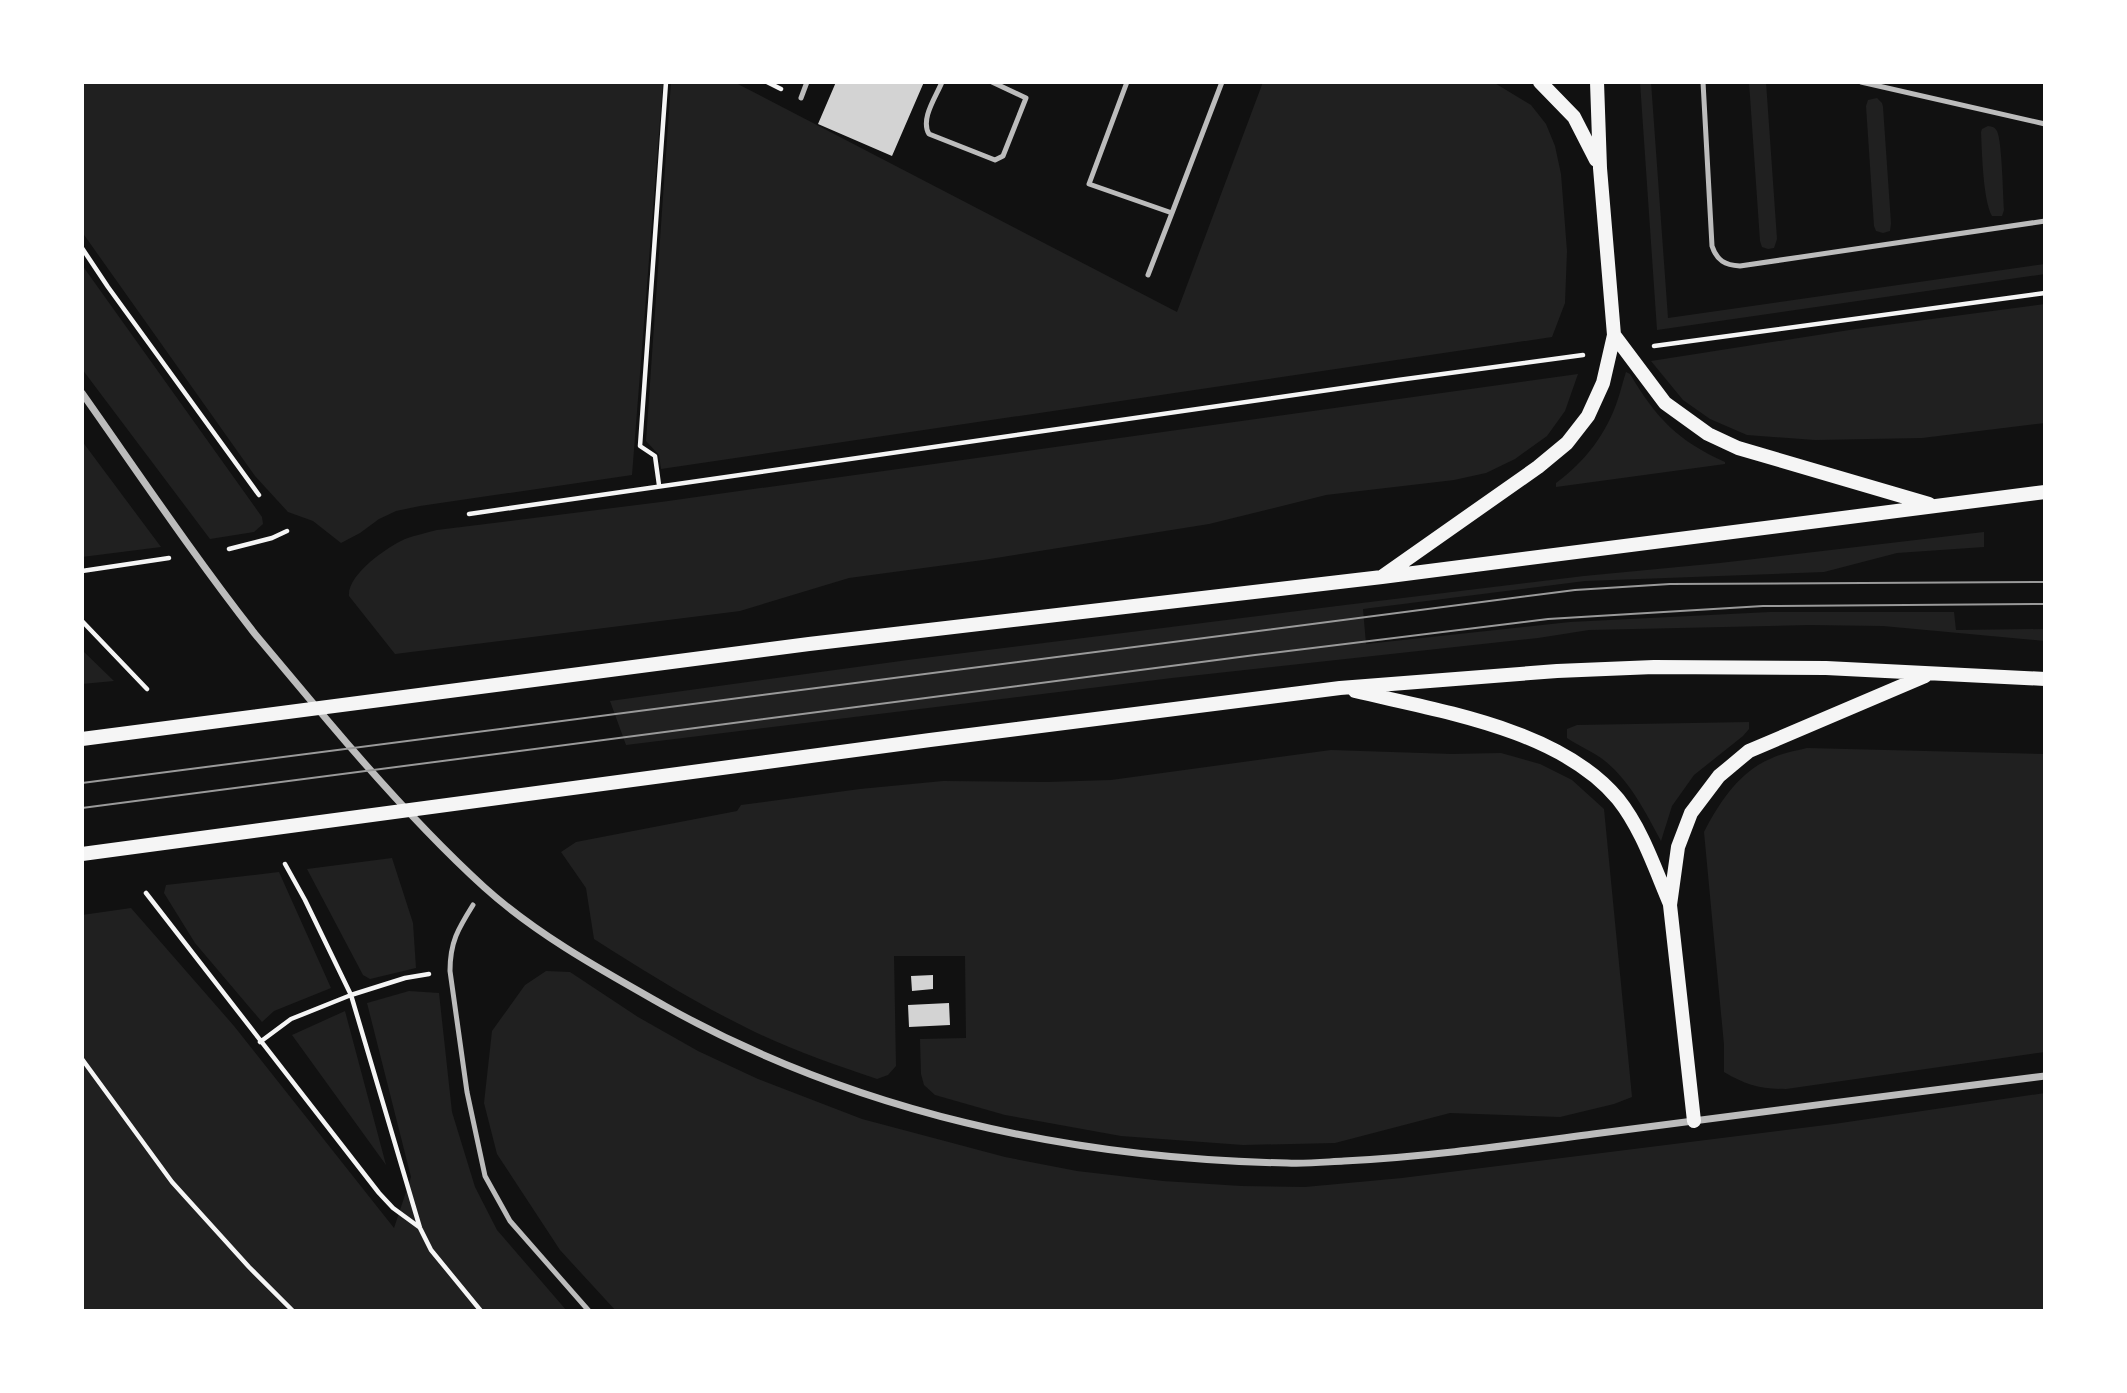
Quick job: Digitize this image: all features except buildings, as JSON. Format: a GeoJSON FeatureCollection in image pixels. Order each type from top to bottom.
{"type":"FeatureCollection","features":[{"type":"Feature","properties":{"kind":"main road"},"geometry":{"type":"LineString","coordinates":[[1541,82],[1574,117],[1600,168]]}},
{"type":"Feature","properties":{"kind":"main road"},"geometry":{"type":"LineString","coordinates":[[1382,577],[1538,467],[1567,443],[1588,416],[1603,383],[1614,335],[1600,168],[1598,82]]}},
{"type":"Feature","properties":{"kind":"main road"},"geometry":{"type":"LineString","coordinates":[[1614,335],[1665,403],[1708,434],[1738,447],[1934,506]]}},
{"type":"Feature","properties":{"kind":"main road"},"geometry":{"type":"LineString","coordinates":[[82,739],[809,644],[1382,577],[2045,492]]}},
{"type":"Feature","properties":{"kind":"main road"},"geometry":{"type":"LineString","coordinates":[[82,854],[1340,688],[1557,671],[1654,667],[1826,668],[2045,680]]}},
{"type":"Feature","properties":{"kind":"main road"},"geometry":{"type":"LineString","coordinates":[[1694,1121],[1670,905],[1678,847],[1691,813],[1719,776],[1749,751],[1930,674]]}},
{"type":"Feature","properties":{"kind":"main road"},"geometry":{"type":"LineString","coordinates":[[1340,688],[1487,723],[1552,748],[1593,774],[1619,800],[1642,838],[1670,905]]}},
{"type":"Feature","properties":{"kind":"street"},"geometry":{"type":"LineString","coordinates":[[82,393],[195,554],[256,635],[428,833],[475,878],[502,902],[553,939],[615,977],[707,1029],[792,1069],[882,1100],[1018,1136],[1147,1154],[1278,1163],[1381,1159],[2045,1076]]}},
{"type":"Feature","properties":{"kind":"lane"},"geometry":{"type":"LineString","coordinates":[[801,98],[807,82]]}},
{"type":"Feature","properties":{"kind":"lane"},"geometry":{"type":"LineString","coordinates":[[942,82],[926,120],[929,134],[995,160],[1003,156],[1026,98],[992,82]]}},
{"type":"Feature","properties":{"kind":"lane"},"geometry":{"type":"LineString","coordinates":[[1127,82],[1089,184],[1172,213]]}},
{"type":"Feature","properties":{"kind":"lane"},"geometry":{"type":"LineString","coordinates":[[1147,275],[1222,82]]}},
{"type":"Feature","properties":{"kind":"lane"},"geometry":{"type":"LineString","coordinates":[[1703,82],[1712,246],[1715,254],[1728,265],[1740,266],[2045,221]]}},
{"type":"Feature","properties":{"kind":"lane"},"geometry":{"type":"LineString","coordinates":[[1861,82],[2045,124]]}},
{"type":"Feature","properties":{"kind":"lane"},"geometry":{"type":"LineString","coordinates":[[473,905],[456,934],[450,952],[450,971],[467,1093],[485,1177],[510,1221],[589,1311]]}},
{"type":"Feature","properties":{"kind":"path"},"geometry":{"type":"LineString","coordinates":[[659,485],[655,456],[640,446],[666,82]]}},
{"type":"Feature","properties":{"kind":"path"},"geometry":{"type":"LineString","coordinates":[[82,248],[259,495]]}},
{"type":"Feature","properties":{"kind":"path"},"geometry":{"type":"LineString","coordinates":[[1650,346],[2045,293]]}},
{"type":"Feature","properties":{"kind":"path"},"geometry":{"type":"LineString","coordinates":[[469,514],[1586,355]]}},
{"type":"Feature","properties":{"kind":"path"},"geometry":{"type":"LineString","coordinates":[[229,549],[272,538],[286,531]]}},
{"type":"Feature","properties":{"kind":"path"},"geometry":{"type":"LineString","coordinates":[[82,571],[170,558]]}},
{"type":"Feature","properties":{"kind":"path"},"geometry":{"type":"LineString","coordinates":[[82,621],[147,689]]}},
{"type":"Feature","properties":{"kind":"path"},"geometry":{"type":"LineString","coordinates":[[285,864],[306,900],[351,995],[420,1228],[431,1251],[481,1311]]}},
{"type":"Feature","properties":{"kind":"path"},"geometry":{"type":"LineString","coordinates":[[146,893],[379,1193],[393,1208],[420,1228]]}},
{"type":"Feature","properties":{"kind":"path"},"geometry":{"type":"LineString","coordinates":[[260,1042],[291,1019],[351,995],[405,978],[450,971]]}},
{"type":"Feature","properties":{"kind":"path"},"geometry":{"type":"LineString","coordinates":[[82,1059],[172,1182],[293,1311]]}},
{"type":"Feature","properties":{"kind":"shaded area"},"geometry":{"type":"Polygon","coordinates":[[[82,82],[663,82],[632,475],[396,511],[341,543],[313,521],[288,512],[255,476],[82,232],[82,82]]]}},
{"type":"Feature","properties":{"kind":"shaded area"},"geometry":{"type":"Polygon","coordinates":[[[671,82],[734,82],[1177,312],[1263,82],[1493,82],[1531,105],[1546,124],[1555,146],[1561,174],[1567,251],[1565,303],[1552,337],[661,469],[659,455],[646,441],[671,82]]]}},
{"type":"Feature","properties":{"kind":"shaded area"},"geometry":{"type":"Polygon","coordinates":[[[1640,82],[1651,82],[1668,318],[2045,264],[2045,274],[1657,330],[1640,82]]]}},
{"type":"Feature","properties":{"kind":"shaded area"},"geometry":{"type":"Polygon","coordinates":[[[1749,82],[1766,82],[1777,239],[1774,248],[1768,249],[1762,247],[1760,241],[1749,82]]]}},
{"type":"Feature","properties":{"kind":"shaded area"},"geometry":{"type":"Polygon","coordinates":[[[1877,98],[1883,107],[1891,223],[1890,231],[1883,233],[1876,231],[1874,226],[1866,106],[1868,100],[1877,98]]]}},
{"type":"Feature","properties":{"kind":"shaded area"},"geometry":{"type":"Polygon","coordinates":[[[1988,126],[1995,128],[1999,137],[2004,210],[2002,216],[1992,216],[1985,188],[1981,132],[1988,126]]]}},
{"type":"Feature","properties":{"kind":"shaded area"},"geometry":{"type":"Polygon","coordinates":[[[82,265],[262,517],[263,524],[254,532],[210,539],[82,369],[82,265]]]}},
{"type":"Feature","properties":{"kind":"shaded area"},"geometry":{"type":"Polygon","coordinates":[[[2045,304],[2045,423],[1922,438],[1815,440],[1747,435],[1710,419],[1683,400],[1651,361],[1856,329],[2045,304]]]}},
{"type":"Feature","properties":{"kind":"shaded area"},"geometry":{"type":"Polygon","coordinates":[[[1626,372],[1670,427],[1694,446],[1725,464],[1556,487],[1556,483],[1585,456],[1608,424],[1626,372]]]}},
{"type":"Feature","properties":{"kind":"shaded area"},"geometry":{"type":"Polygon","coordinates":[[[1578,374],[1565,411],[1547,436],[1515,459],[1486,473],[1454,480],[1326,495],[1209,524],[849,578],[740,611],[395,654],[349,596],[354,579],[388,548],[405,539],[437,530],[661,502],[1578,374]]]}},
{"type":"Feature","properties":{"kind":"shaded area"},"geometry":{"type":"Polygon","coordinates":[[[82,441],[161,547],[82,557],[82,441]]]}},
{"type":"Feature","properties":{"kind":"shaded area"},"geometry":{"type":"Polygon","coordinates":[[[1984,532],[1984,547],[1897,553],[1824,572],[1585,581],[1363,609],[1366,644],[1570,622],[1770,612],[1954,612],[1956,630],[2045,629],[2045,641],[1883,626],[1589,630],[626,745],[610,701],[1337,606],[1984,532]]]}},
{"type":"Feature","properties":{"kind":"shaded area"},"geometry":{"type":"Polygon","coordinates":[[[82,650],[114,681],[82,684],[82,650]]]}},
{"type":"Feature","properties":{"kind":"shaded area"},"geometry":{"type":"Polygon","coordinates":[[[1749,722],[1749,729],[1743,736],[1694,775],[1672,806],[1661,841],[1637,798],[1614,769],[1567,738],[1567,729],[1577,725],[1749,722]]]}},
{"type":"Feature","properties":{"kind":"shaded area"},"geometry":{"type":"Polygon","coordinates":[[[1807,748],[2045,754],[2045,1052],[1786,1089],[1753,1085],[1724,1072],[1724,1045],[1704,832],[1716,810],[1739,780],[1774,757],[1807,748]]]}},
{"type":"Feature","properties":{"kind":"shaded area"},"geometry":{"type":"Polygon","coordinates":[[[1331,750],[1501,753],[1540,764],[1572,780],[1604,809],[1632,1097],[1560,1117],[1450,1113],[1335,1143],[1243,1145],[1121,1136],[1005,1115],[935,1095],[924,1085],[921,1074],[920,1039],[966,1038],[965,956],[894,956],[896,1066],[888,1075],[877,1079],[747,1028],[669,986],[594,939],[586,888],[561,852],[576,842],[737,811],[741,805],[860,789],[943,781],[1111,780],[1331,750]]]}},
{"type":"Feature","properties":{"kind":"shaded area"},"geometry":{"type":"Polygon","coordinates":[[[392,858],[413,923],[416,968],[370,979],[363,975],[307,869],[392,858]]]}},
{"type":"Feature","properties":{"kind":"shaded area"},"geometry":{"type":"Polygon","coordinates":[[[279,872],[331,988],[274,1011],[262,1022],[195,943],[164,893],[166,885],[279,872]]]}},
{"type":"Feature","properties":{"kind":"shaded area"},"geometry":{"type":"Polygon","coordinates":[[[131,908],[234,1026],[394,1228],[411,1177],[367,1003],[409,991],[439,993],[452,1112],[475,1187],[497,1230],[567,1311],[82,1311],[82,915],[131,908]]]}},
{"type":"Feature","properties":{"kind":"shaded area"},"geometry":{"type":"Polygon","coordinates":[[[546,971],[570,972],[638,1017],[698,1051],[758,1079],[862,1119],[1005,1157],[1077,1171],[1163,1181],[1305,1187],[1402,1178],[1834,1124],[2045,1093],[2045,1311],[616,1311],[560,1250],[497,1154],[484,1103],[492,1031],[525,985],[546,971]]]}},
{"type":"Feature","properties":{"kind":"shaded area"},"geometry":{"type":"Polygon","coordinates":[[[345,1011],[386,1165],[292,1035],[345,1011]]]}},
{"type":"Feature","properties":{"kind":"tram line"},"geometry":{"type":"LineString","coordinates":[[82,783],[1575,590],[1670,584],[2045,582]]}},
{"type":"Feature","properties":{"kind":"tram line"},"geometry":{"type":"LineString","coordinates":[[82,808],[1548,619],[1763,606],[2045,604]]}}]}
